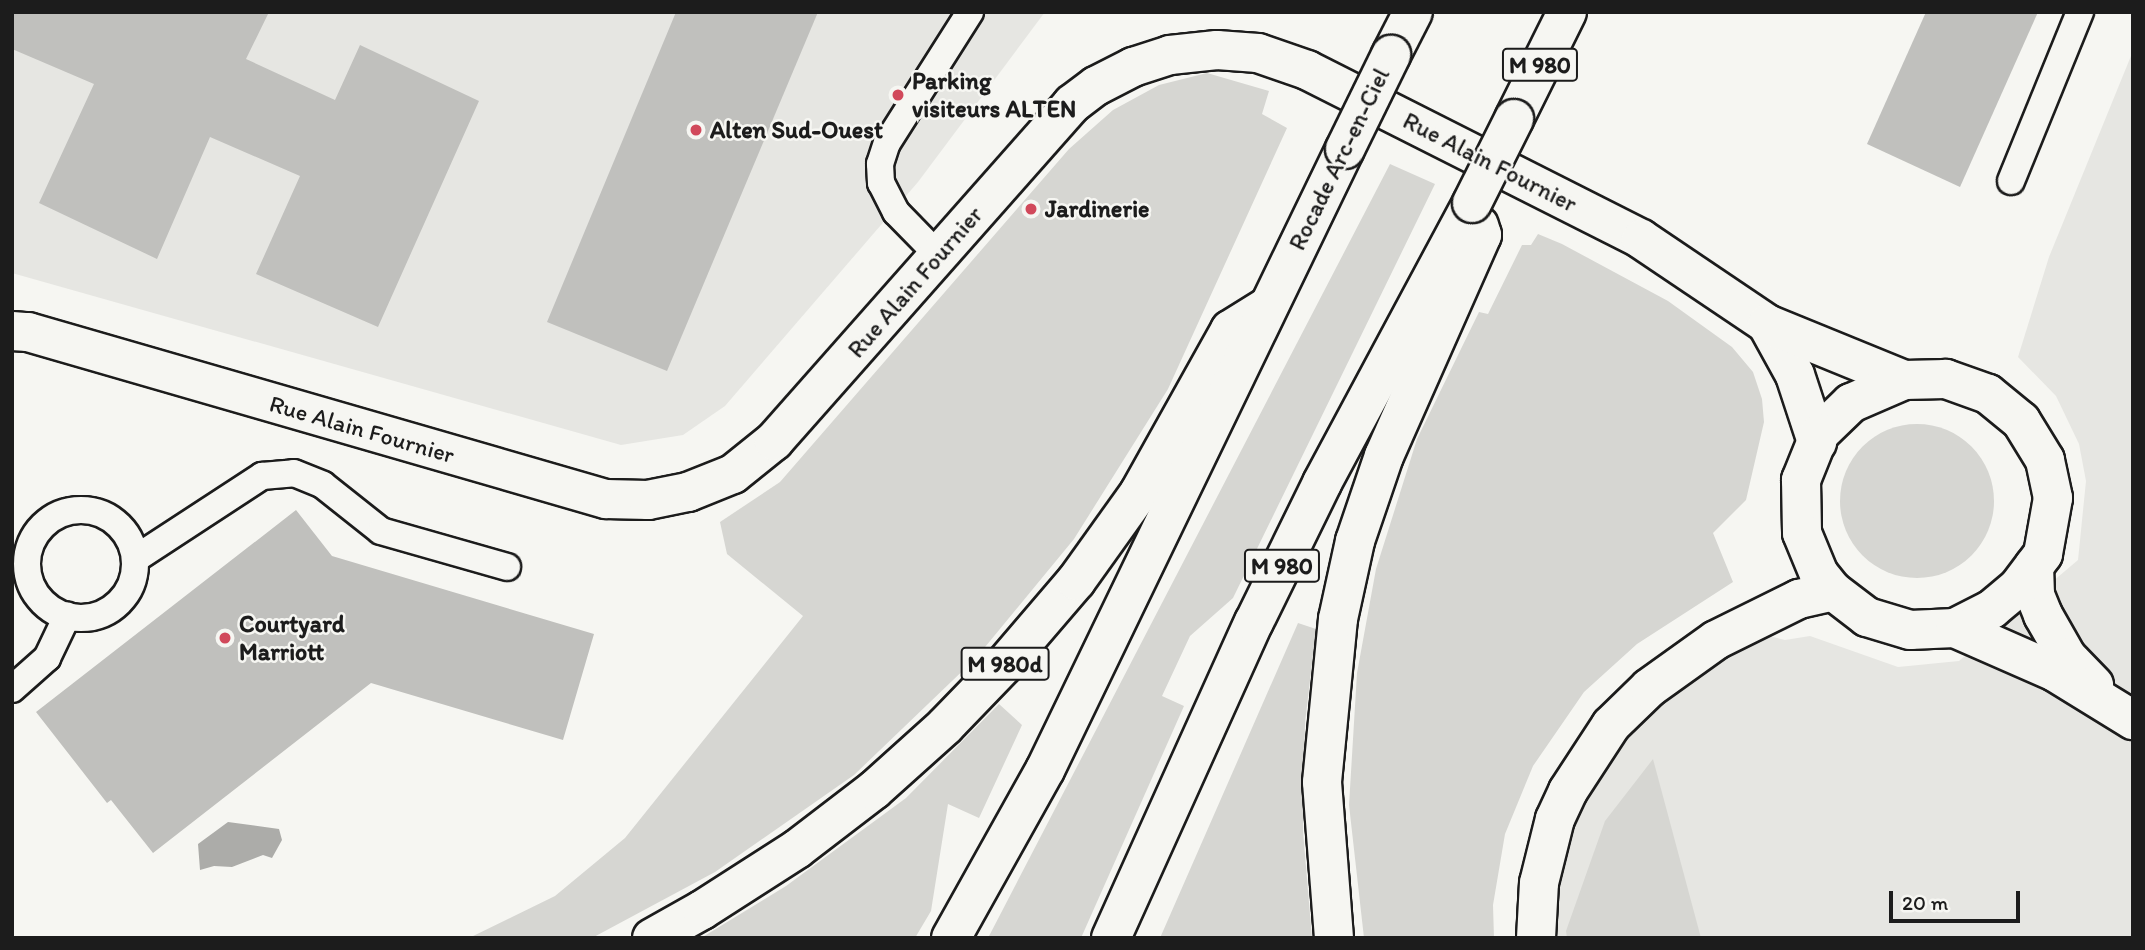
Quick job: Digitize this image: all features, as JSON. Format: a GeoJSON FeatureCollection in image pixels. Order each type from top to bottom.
{"type":"FeatureCollection","features":[{"type":"Feature","properties":{"kind":"main road","name":"Rocade Arc-en-Ciel"},"geometry":{"type":"LineString","coordinates":[[951,938],[1045,770],[1267,307],[1413,12]]}},
{"type":"Feature","properties":{"kind":"main road","name":"M 980"},"geometry":{"type":"LineString","coordinates":[[1111,938],[1271,587],[1322,484],[1472,203],[1567,12]]}},
{"type":"Feature","properties":{"kind":"main road","name":"Rue Alain Fournier"},"geometry":{"type":"LineString","coordinates":[[12,331],[28,332],[606,499],[648,500],[688,492],[733,474],[774,441],[1072,104],[1096,86],[1132,66],[1170,55],[1217,50],[1258,53],[1307,70],[1641,239],[1767,324],[1904,380]]}},
{"type":"Feature","properties":{"kind":"main road","name":"M 980"},"geometry":{"type":"LineString","coordinates":[[1334,938],[1322,782],[1338,619],[1355,541],[1384,456],[1482,236],[1472,203]]}},
{"type":"Feature","properties":{"kind":"main road","name":"M 980d"},"geometry":{"type":"LineString","coordinates":[[652,938],[702,910],[797,849],[874,790],[945,726],[1022,644],[1076,581],[1151,473],[1230,330],[1267,307]]}},
{"type":"Feature","properties":{"kind":"main road","name":"Rue Alain Fournier"},"geometry":{"type":"LineString","coordinates":[[1767,324],[1795,375],[1817,442]]}},
{"type":"Feature","properties":{"kind":"main road","name":"Rue Alain Fournier"},"geometry":{"type":"LineString","coordinates":[[1946,379],[1980,391],[2021,421],[2045,460],[2053,498],[2043,554],[2019,586],[1992,609],[1955,628],[1910,630],[1867,617],[1833,591],[1819,574],[1802,534],[1801,480],[1820,433],[1851,403],[1904,380],[1946,379]]}},
{"type":"Feature","properties":{"kind":"main road","name":"Rue Alain Fournier"},"geometry":{"type":"LineString","coordinates":[[2034,566],[2035,595],[2067,657],[2125,715]]}},
{"type":"Feature","properties":{"kind":"main road"},"geometry":{"type":"LineString","coordinates":[[1536,938],[1539,883],[1555,819],[1568,791],[1611,725],[1649,688],[1716,640],[1799,600],[1833,591]]}},
{"type":"Feature","properties":{"kind":"main road","name":"Rue Alain Fournier"},"geometry":{"type":"LineString","coordinates":[[1955,628],[2055,672],[2125,715]]}},
{"type":"Feature","properties":{"kind":"lane"},"geometry":{"type":"LineString","coordinates":[[938,255],[896,212],[881,183],[880,164],[887,143],[970,12]]}},
{"type":"Feature","properties":{"kind":"lane"},"geometry":{"type":"LineString","coordinates":[[2011,181],[2080,12]]}},
{"type":"Feature","properties":{"kind":"lane"},"geometry":{"type":"LineString","coordinates":[[135,559],[262,476],[294,473],[323,485],[381,531],[507,567]]}},
{"type":"Feature","properties":{"kind":"lane"},"geometry":{"type":"LineString","coordinates":[[71,511],[88,511],[106,516],[120,527],[130,542],[135,559],[128,590],[117,604],[102,614],[85,618],[67,616],[50,609],[29,580],[27,562],[30,544],[39,529],[53,518],[71,511]]}},
{"type":"Feature","properties":{"kind":"lane"},"geometry":{"type":"LineString","coordinates":[[12,689],[47,658],[67,616]]}},
{"type":"Feature","properties":{"kind":"shaded area"},"geometry":{"type":"Polygon","coordinates":[[[12,12],[1045,12],[918,182],[725,406],[683,435],[621,445],[12,273],[12,12]]]}},
{"type":"Feature","properties":{"kind":"shaded area"},"geometry":{"type":"Polygon","coordinates":[[[2133,51],[2133,938],[1537,938],[1568,791],[1738,628],[1785,640],[1810,636],[1898,667],[1959,661],[2078,560],[2086,481],[2079,444],[2056,396],[2018,357],[2049,257],[2133,51]]]}},
{"type":"Feature","properties":{"kind":"shaded area"},"geometry":{"type":"Polygon","coordinates":[[[1207,73],[1269,91],[1262,114],[1287,128],[1168,389],[1074,539],[976,658],[854,775],[715,872],[592,938],[469,938],[555,896],[625,838],[803,616],[727,554],[720,522],[780,482],[1069,149],[1113,110],[1159,85],[1207,73]]]}},
{"type":"Feature","properties":{"kind":"shaded area"},"geometry":{"type":"Polygon","coordinates":[[[1390,164],[1435,184],[1233,598],[1190,636],[1162,696],[1184,706],[1081,938],[988,938],[1390,164]]]}},
{"type":"Feature","properties":{"kind":"shaded area"},"geometry":{"type":"Polygon","coordinates":[[[1538,234],[1562,244],[1668,301],[1732,347],[1753,372],[1762,399],[1764,422],[1746,500],[1713,533],[1733,582],[1637,644],[1584,692],[1533,766],[1505,834],[1493,905],[1494,938],[1364,938],[1349,805],[1357,673],[1376,569],[1417,439],[1479,312],[1488,314],[1522,245],[1531,245],[1538,234]]]}},
{"type":"Feature","properties":{"kind":"shaded area"},"geometry":{"type":"Polygon","coordinates":[[[1917,424],[1946,430],[1972,446],[1988,472],[1994,501],[1988,530],[1972,556],[1946,572],[1917,578],[1888,572],[1862,556],[1846,530],[1840,501],[1846,472],[1862,446],[1888,430],[1917,424]]]}},
{"type":"Feature","properties":{"kind":"shaded area"},"geometry":{"type":"Polygon","coordinates":[[[1298,623],[1316,629],[1305,723],[1303,831],[1312,938],[1160,938],[1298,623]]]}},
{"type":"Feature","properties":{"kind":"shaded area"},"geometry":{"type":"Polygon","coordinates":[[[999,704],[1022,725],[979,818],[948,804],[931,911],[915,938],[701,938],[786,886],[906,798],[999,704]]]}},
{"type":"Feature","properties":{"kind":"shaded area"},"geometry":{"type":"Polygon","coordinates":[[[1653,759],[1701,938],[1567,938],[1566,931],[1605,821],[1653,759]]]}},
{"type":"Feature","properties":{"kind":"shaded area"},"geometry":{"type":"Polygon","coordinates":[[[228,822],[279,829],[282,840],[272,858],[263,855],[232,867],[214,866],[200,870],[198,844],[228,822]]]}},
{"type":"Feature","properties":{"kind":"building"},"geometry":{"type":"Polygon","coordinates":[[[12,12],[269,12],[246,59],[335,100],[360,45],[479,101],[378,327],[256,274],[300,176],[210,137],[157,259],[39,203],[94,84],[12,49],[12,12]]]}},
{"type":"Feature","properties":{"kind":"building"},"geometry":{"type":"Polygon","coordinates":[[[676,12],[818,12],[667,371],[547,322],[676,12]]]}},
{"type":"Feature","properties":{"kind":"building"},"geometry":{"type":"Polygon","coordinates":[[[1926,12],[2038,12],[1960,187],[1867,144],[1926,12]]]}},
{"type":"Feature","properties":{"kind":"building"},"geometry":{"type":"Polygon","coordinates":[[[296,510],[332,556],[594,634],[563,740],[371,683],[153,853],[111,800],[107,803],[36,712],[296,510]]]}},
{"type":"Feature","properties":{"kind":"place","name":"Parking visiteurs ALTEN"},"geometry":{"type":"Point","coordinates":[898,95]}},
{"type":"Feature","properties":{"kind":"place","name":"Alten Sud-Ouest"},"geometry":{"type":"Point","coordinates":[696,130]}},
{"type":"Feature","properties":{"kind":"place","name":"Jardinerie"},"geometry":{"type":"Point","coordinates":[1031,209]}},
{"type":"Feature","properties":{"kind":"place","name":"Courtyard Marriott"},"geometry":{"type":"Point","coordinates":[225,638]}}]}
